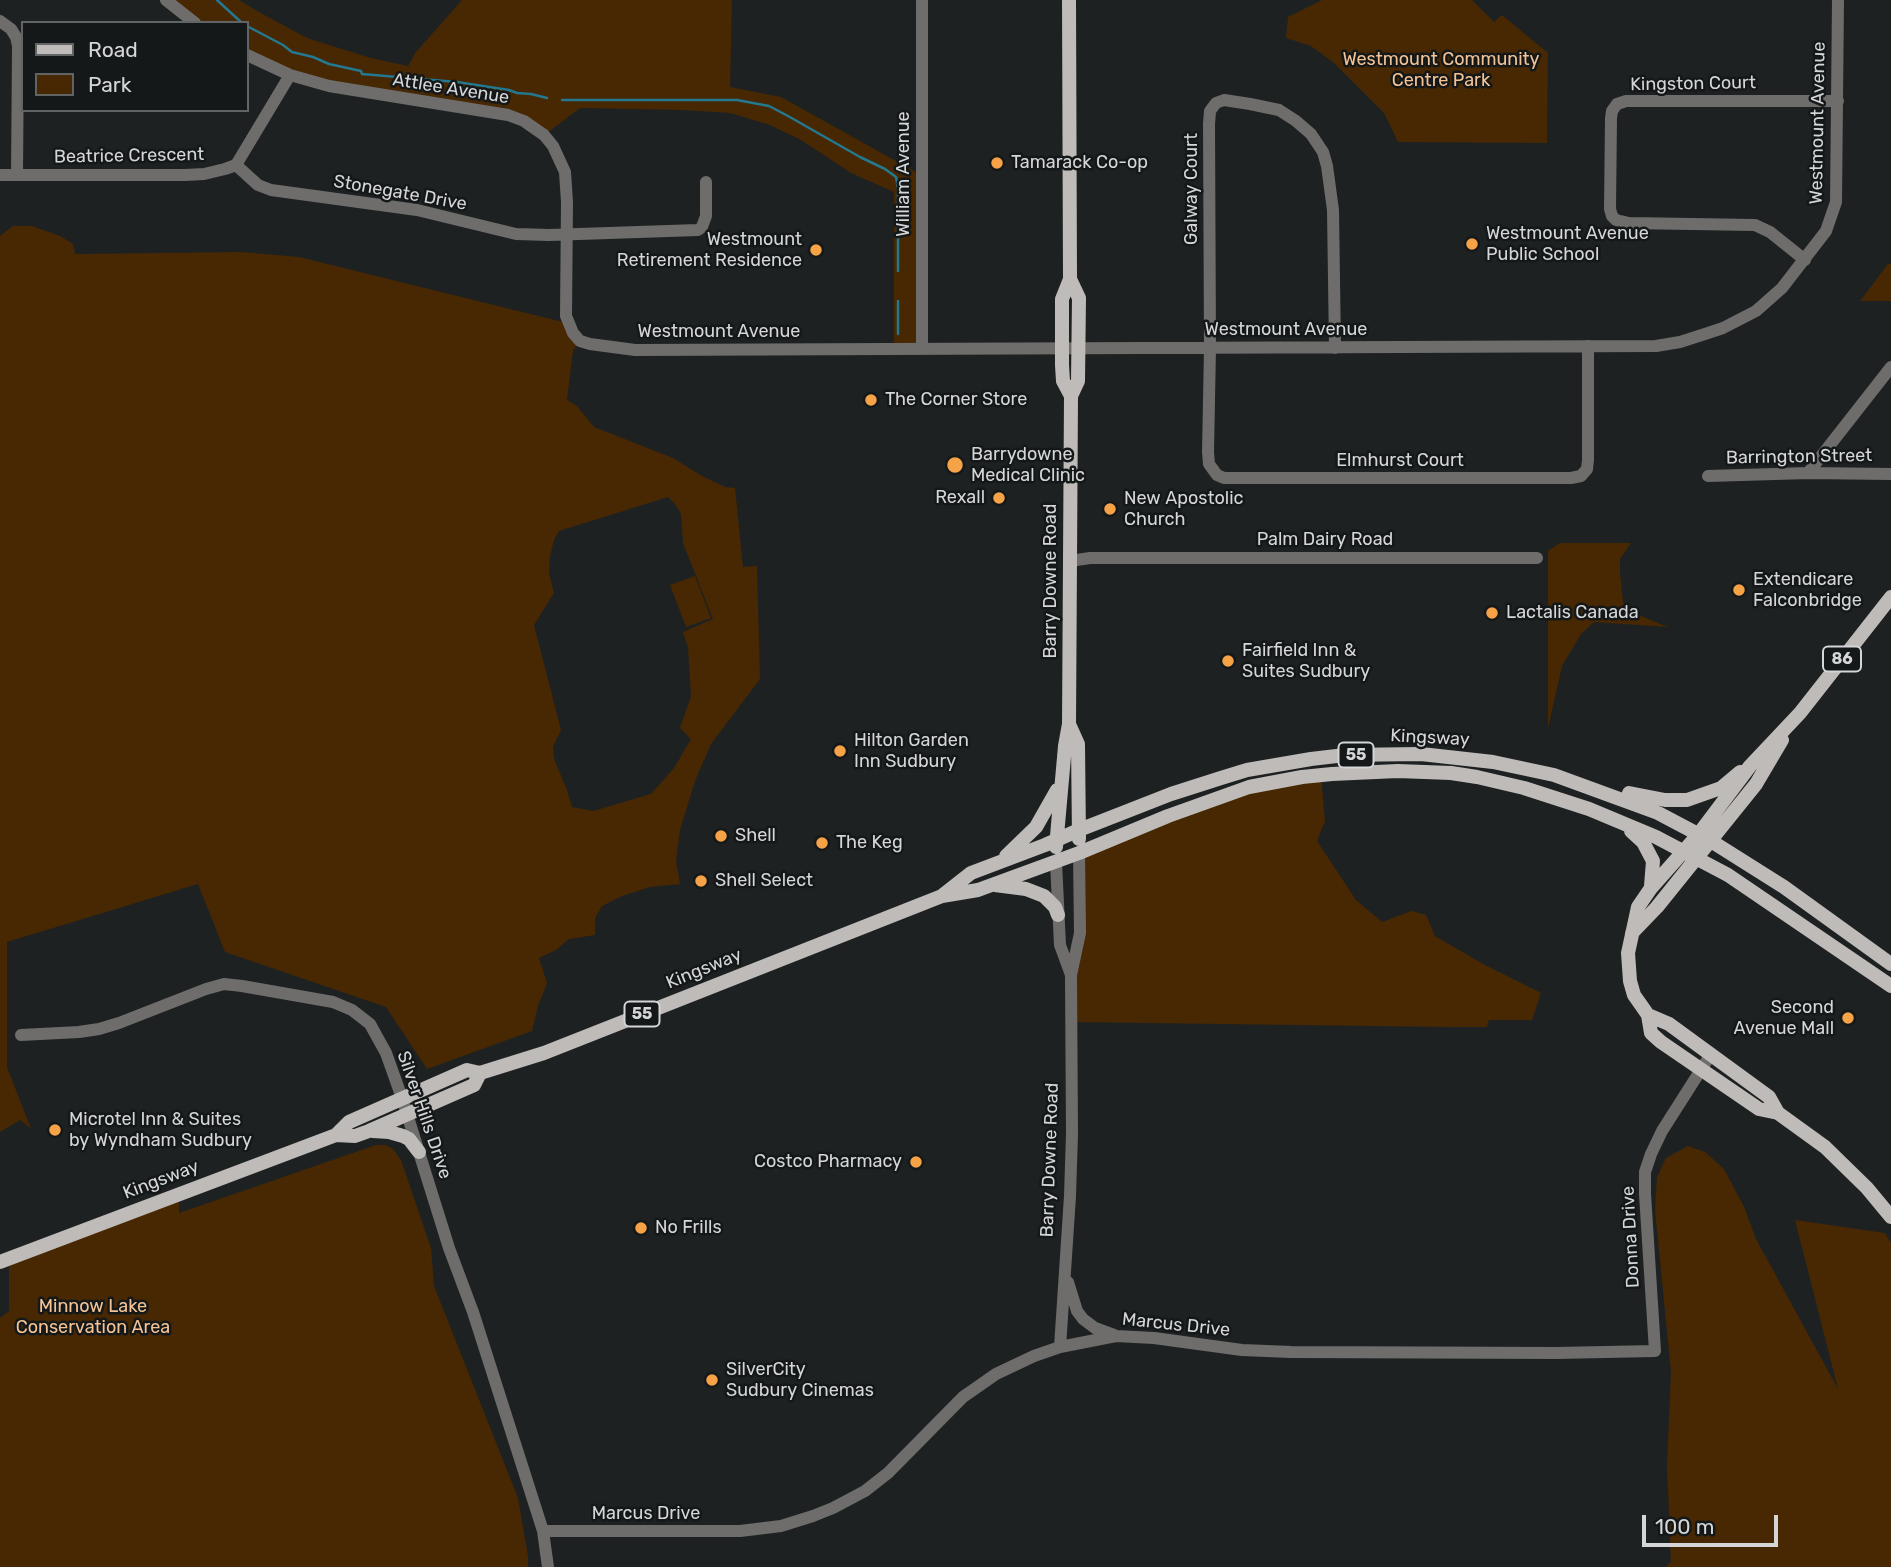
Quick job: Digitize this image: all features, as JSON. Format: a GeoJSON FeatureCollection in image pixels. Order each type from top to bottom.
{"type":"FeatureCollection","features":[{"type":"Feature","properties":{"kind":"main road","name":"Barry Downe Road"},"geometry":{"type":"LineString","coordinates":[[1069,0],[1070,279],[1062,299],[1062,348],[1063,381],[1072,396]]}},
{"type":"Feature","properties":{"kind":"main road","name":"Barry Downe Road"},"geometry":{"type":"LineString","coordinates":[[1056,862],[1069,724],[1072,396],[1078,381],[1079,298],[1070,279]]}},
{"type":"Feature","properties":{"kind":"main road","name":"86"},"geometry":{"type":"LineString","coordinates":[[1705,838],[1750,766],[1793,721],[1891,597]]}},
{"type":"Feature","properties":{"kind":"main road","name":"86"},"geometry":{"type":"LineString","coordinates":[[1690,855],[1762,776],[1793,721]]}},
{"type":"Feature","properties":{"kind":"main road","name":"Barry Downe Road"},"geometry":{"type":"LineString","coordinates":[[1069,724],[1079,744],[1079,853]]}},
{"type":"Feature","properties":{"kind":"main road","name":"Kingsway"},"geometry":{"type":"LineString","coordinates":[[942,896],[971,873],[1180,791],[1221,778],[1283,763],[1345,755],[1421,754],[1493,762],[1554,775],[1658,813],[1705,838],[1784,887],[1891,964]]}},
{"type":"Feature","properties":{"kind":"main road"},"geometry":{"type":"LineString","coordinates":[[1588,787],[1614,789],[1653,799],[1687,800],[1721,788],[1750,766]]}},
{"type":"Feature","properties":{"kind":"main road","name":"Kingsway"},"geometry":{"type":"LineString","coordinates":[[336,1135],[349,1122],[467,1070],[480,1073],[544,1053],[942,896],[978,890],[1248,787],[1303,777],[1366,772],[1427,772],[1477,777],[1562,800],[1627,824],[1690,855],[1756,893],[1891,986]]}},
{"type":"Feature","properties":{"kind":"main road"},"geometry":{"type":"LineString","coordinates":[[999,863],[1041,821],[1062,776]]}},
{"type":"Feature","properties":{"kind":"main road"},"geometry":{"type":"LineString","coordinates":[[1627,824],[1633,835],[1643,842],[1653,861],[1651,888]]}},
{"type":"Feature","properties":{"kind":"main road"},"geometry":{"type":"LineString","coordinates":[[1690,855],[1651,888],[1638,907],[1631,934],[1628,953],[1630,981],[1634,995],[1648,1014],[1651,1033],[1759,1109],[1778,1113],[1825,1147],[1867,1188],[1891,1217]]}},
{"type":"Feature","properties":{"kind":"main road"},"geometry":{"type":"LineString","coordinates":[[1631,934],[1657,908],[1690,855]]}},
{"type":"Feature","properties":{"kind":"main road"},"geometry":{"type":"LineString","coordinates":[[994,884],[1026,889],[1044,896],[1058,915]]}},
{"type":"Feature","properties":{"kind":"main road"},"geometry":{"type":"LineString","coordinates":[[1648,1014],[1669,1024],[1769,1097],[1778,1113]]}},
{"type":"Feature","properties":{"kind":"main road","name":"Kingsway"},"geometry":{"type":"LineString","coordinates":[[0,1262],[336,1135],[355,1136],[369,1131],[474,1085],[480,1073]]}},
{"type":"Feature","properties":{"kind":"main road"},"geometry":{"type":"LineString","coordinates":[[369,1131],[403,1136],[410,1139],[419,1152]]}},
{"type":"Feature","properties":{"kind":"street"},"geometry":{"type":"LineString","coordinates":[[166,0],[178,18]]}},
{"type":"Feature","properties":{"kind":"street","name":"William Avenue"},"geometry":{"type":"LineString","coordinates":[[922,0],[922,348]]}},
{"type":"Feature","properties":{"kind":"street","name":"Westmount Avenue"},"geometry":{"type":"LineString","coordinates":[[567,236],[566,316],[573,333],[580,341],[590,344],[635,350],[1656,346],[1680,342],[1723,328],[1756,311],[1782,288],[1826,231],[1836,202],[1838,0]]}},
{"type":"Feature","properties":{"kind":"street"},"geometry":{"type":"LineString","coordinates":[[0,21],[11,29],[18,46],[17,175]]}},
{"type":"Feature","properties":{"kind":"street","name":"Attlee Avenue"},"geometry":{"type":"LineString","coordinates":[[248,55],[290,75],[349,90],[508,115],[524,121],[544,135],[553,146],[565,172],[567,236]]}},
{"type":"Feature","properties":{"kind":"street"},"geometry":{"type":"LineString","coordinates":[[236,165],[290,75]]}},
{"type":"Feature","properties":{"kind":"street","name":"Galway Court"},"geometry":{"type":"LineString","coordinates":[[1210,348],[1209,124],[1210,111],[1216,103],[1224,100],[1279,110],[1311,134],[1323,152],[1333,210],[1335,348]]}},
{"type":"Feature","properties":{"kind":"street","name":"Kingston Court"},"geometry":{"type":"LineString","coordinates":[[1805,260],[1770,232],[1755,225],[1629,223],[1616,220],[1610,209],[1612,111],[1617,104],[1626,101],[1838,101]]}},
{"type":"Feature","properties":{"kind":"street","name":"Beatrice Crescent"},"geometry":{"type":"LineString","coordinates":[[0,175],[185,175],[214,172],[236,165]]}},
{"type":"Feature","properties":{"kind":"street","name":"Stonegate Drive"},"geometry":{"type":"LineString","coordinates":[[236,165],[258,185],[271,190],[417,211],[516,234],[567,236],[698,230],[706,216],[706,182]]}},
{"type":"Feature","properties":{"kind":"street","name":"Elmhurst Court"},"geometry":{"type":"LineString","coordinates":[[1210,348],[1209,464],[1217,475],[1224,478],[1571,478],[1581,476],[1587,469],[1588,346]]}},
{"type":"Feature","properties":{"kind":"street"},"geometry":{"type":"LineString","coordinates":[[1808,473],[1891,367]]}},
{"type":"Feature","properties":{"kind":"street","name":"Barrington Street"},"geometry":{"type":"LineString","coordinates":[[1708,476],[1891,474]]}},
{"type":"Feature","properties":{"kind":"street","name":"Palm Dairy Road"},"geometry":{"type":"LineString","coordinates":[[1070,561],[1090,558],[1537,558]]}},
{"type":"Feature","properties":{"kind":"street","name":"Barry Downe Road"},"geometry":{"type":"LineString","coordinates":[[1060,1347],[1072,1134],[1071,975],[1080,933],[1079,853]]}},
{"type":"Feature","properties":{"kind":"street","name":"Barry Downe Road"},"geometry":{"type":"LineString","coordinates":[[1056,862],[1060,945],[1071,975]]}},
{"type":"Feature","properties":{"kind":"street","name":"Silver Hills Drive"},"geometry":{"type":"LineString","coordinates":[[21,1035],[99,1029],[206,989],[224,985],[333,1002],[352,1010],[370,1024],[386,1053],[408,1114],[449,1248],[473,1312],[543,1531],[548,1567]]}},
{"type":"Feature","properties":{"kind":"street","name":"Donna Drive"},"geometry":{"type":"LineString","coordinates":[[1655,1351],[1645,1172],[1662,1132],[1711,1055]]}},
{"type":"Feature","properties":{"kind":"street"},"geometry":{"type":"LineString","coordinates":[[1065,1271],[1077,1311],[1083,1319],[1095,1328],[1116,1336]]}},
{"type":"Feature","properties":{"kind":"street","name":"Marcus Drive"},"geometry":{"type":"LineString","coordinates":[[543,1531],[740,1531],[813,1517],[856,1496],[888,1473],[958,1402],[996,1374],[1060,1347],[1116,1336],[1154,1338],[1242,1350],[1291,1352],[1655,1351]]}},
{"type":"Feature","properties":{"kind":"green space"},"geometry":{"type":"Polygon","coordinates":[[[165,0],[239,0],[307,38],[371,58],[408,66],[416,52],[462,0],[732,0],[730,87],[781,97],[921,175],[922,349],[894,350],[894,192],[851,173],[801,140],[770,125],[730,113],[580,108],[543,136],[523,121],[349,91],[248,56],[248,21],[191,21],[165,0]]]}},
{"type":"Feature","properties":{"kind":"green space","name":"Westmount Community Centre Park"},"geometry":{"type":"Polygon","coordinates":[[[1322,0],[1472,0],[1494,22],[1502,15],[1548,53],[1547,143],[1398,142],[1384,113],[1334,63],[1311,46],[1286,38],[1288,17],[1322,0]]]}},
{"type":"Feature","properties":{"kind":"green space"},"geometry":{"type":"Polygon","coordinates":[[[13,226],[32,226],[73,244],[75,254],[241,252],[299,257],[567,323],[579,341],[573,351],[567,400],[577,406],[594,427],[673,458],[725,487],[735,488],[743,567],[757,566],[760,679],[711,744],[695,781],[680,830],[676,861],[680,884],[650,887],[602,906],[595,918],[595,935],[569,939],[556,950],[539,958],[547,983],[532,1031],[427,1069],[386,1007],[225,952],[198,884],[7,942],[7,1067],[31,1129],[20,1120],[0,1132],[0,236],[13,226]],[[668,497],[559,531],[554,540],[549,573],[554,593],[534,625],[561,730],[553,747],[554,759],[572,807],[593,811],[651,794],[674,768],[691,739],[680,728],[691,696],[688,648],[683,632],[713,619],[683,543],[681,514],[668,497]]]}},
{"type":"Feature","properties":{"kind":"green space"},"geometry":{"type":"Polygon","coordinates":[[[1888,264],[1891,264],[1891,301],[1860,301],[1888,264]]]}},
{"type":"Feature","properties":{"kind":"green space"},"geometry":{"type":"Polygon","coordinates":[[[1560,543],[1631,543],[1620,559],[1623,602],[1631,612],[1668,627],[1594,622],[1581,634],[1562,666],[1548,728],[1548,551],[1560,543]]]}},
{"type":"Feature","properties":{"kind":"green space"},"geometry":{"type":"Polygon","coordinates":[[[695,576],[711,618],[686,627],[670,585],[695,576]]]}},
{"type":"Feature","properties":{"kind":"green space"},"geometry":{"type":"Polygon","coordinates":[[[1321,776],[1325,821],[1317,841],[1356,900],[1382,922],[1411,911],[1426,915],[1435,936],[1541,993],[1532,1020],[1489,1020],[1487,1027],[1072,1022],[1081,933],[1079,853],[1198,806],[1321,776]]]}},
{"type":"Feature","properties":{"kind":"green space","name":"Minnow Lake Conservation Area"},"geometry":{"type":"Polygon","coordinates":[[[376,1145],[386,1145],[393,1149],[401,1160],[431,1248],[434,1286],[518,1498],[528,1567],[0,1567],[0,1318],[9,1311],[9,1259],[179,1195],[179,1213],[376,1145]]]}},
{"type":"Feature","properties":{"kind":"green space"},"geometry":{"type":"Polygon","coordinates":[[[1688,1146],[1705,1152],[1724,1169],[1744,1207],[1756,1239],[1838,1389],[1795,1220],[1885,1233],[1891,1243],[1891,1567],[1666,1567],[1671,1562],[1667,1466],[1671,1372],[1655,1210],[1657,1177],[1666,1158],[1688,1146]]]}},
{"type":"Feature","properties":{"kind":"waterway"},"geometry":{"type":"LineString","coordinates":[[217,0],[240,21]]}},
{"type":"Feature","properties":{"kind":"waterway"},"geometry":{"type":"LineString","coordinates":[[248,27],[292,52],[361,71],[362,74],[457,82],[547,98]]}},
{"type":"Feature","properties":{"kind":"waterway"},"geometry":{"type":"LineString","coordinates":[[562,100],[737,100],[769,106],[896,177],[898,271]]}},
{"type":"Feature","properties":{"kind":"waterway"},"geometry":{"type":"LineString","coordinates":[[898,301],[898,334]]}},
{"type":"Feature","properties":{"kind":"place","name":"Tamarack Co-op"},"geometry":{"type":"Point","coordinates":[997,163]}},
{"type":"Feature","properties":{"kind":"place","name":"Westmount Avenue Public School"},"geometry":{"type":"Point","coordinates":[1472,244]}},
{"type":"Feature","properties":{"kind":"place","name":"Westmount Retirement Residence"},"geometry":{"type":"Point","coordinates":[816,250]}},
{"type":"Feature","properties":{"kind":"place","name":"The Corner Store"},"geometry":{"type":"Point","coordinates":[871,400]}},
{"type":"Feature","properties":{"kind":"place","name":"Barrydowne Medical Clinic"},"geometry":{"type":"Point","coordinates":[955,465]}},
{"type":"Feature","properties":{"kind":"place","name":"Rexall"},"geometry":{"type":"Point","coordinates":[999,498]}},
{"type":"Feature","properties":{"kind":"place","name":"New Apostolic Church"},"geometry":{"type":"Point","coordinates":[1110,509]}},
{"type":"Feature","properties":{"kind":"place","name":"Extendicare Falconbridge"},"geometry":{"type":"Point","coordinates":[1739,590]}},
{"type":"Feature","properties":{"kind":"place","name":"Lactalis Canada"},"geometry":{"type":"Point","coordinates":[1492,613]}},
{"type":"Feature","properties":{"kind":"place","name":"Fairfield Inn & Suites Sudbury"},"geometry":{"type":"Point","coordinates":[1228,661]}},
{"type":"Feature","properties":{"kind":"place","name":"Hilton Garden Inn Sudbury"},"geometry":{"type":"Point","coordinates":[840,751]}},
{"type":"Feature","properties":{"kind":"place","name":"Shell"},"geometry":{"type":"Point","coordinates":[721,836]}},
{"type":"Feature","properties":{"kind":"place","name":"The Keg"},"geometry":{"type":"Point","coordinates":[822,843]}},
{"type":"Feature","properties":{"kind":"place","name":"Shell Select"},"geometry":{"type":"Point","coordinates":[701,881]}},
{"type":"Feature","properties":{"kind":"place","name":"Second Avenue Mall"},"geometry":{"type":"Point","coordinates":[1848,1018]}},
{"type":"Feature","properties":{"kind":"place","name":"Microtel Inn & Suites by Wyndham Sudbury"},"geometry":{"type":"Point","coordinates":[55,1130]}},
{"type":"Feature","properties":{"kind":"place","name":"Costco Pharmacy"},"geometry":{"type":"Point","coordinates":[916,1162]}},
{"type":"Feature","properties":{"kind":"place","name":"No Frills"},"geometry":{"type":"Point","coordinates":[641,1228]}},
{"type":"Feature","properties":{"kind":"place","name":"SilverCity Sudbury Cinemas"},"geometry":{"type":"Point","coordinates":[712,1380]}}]}
